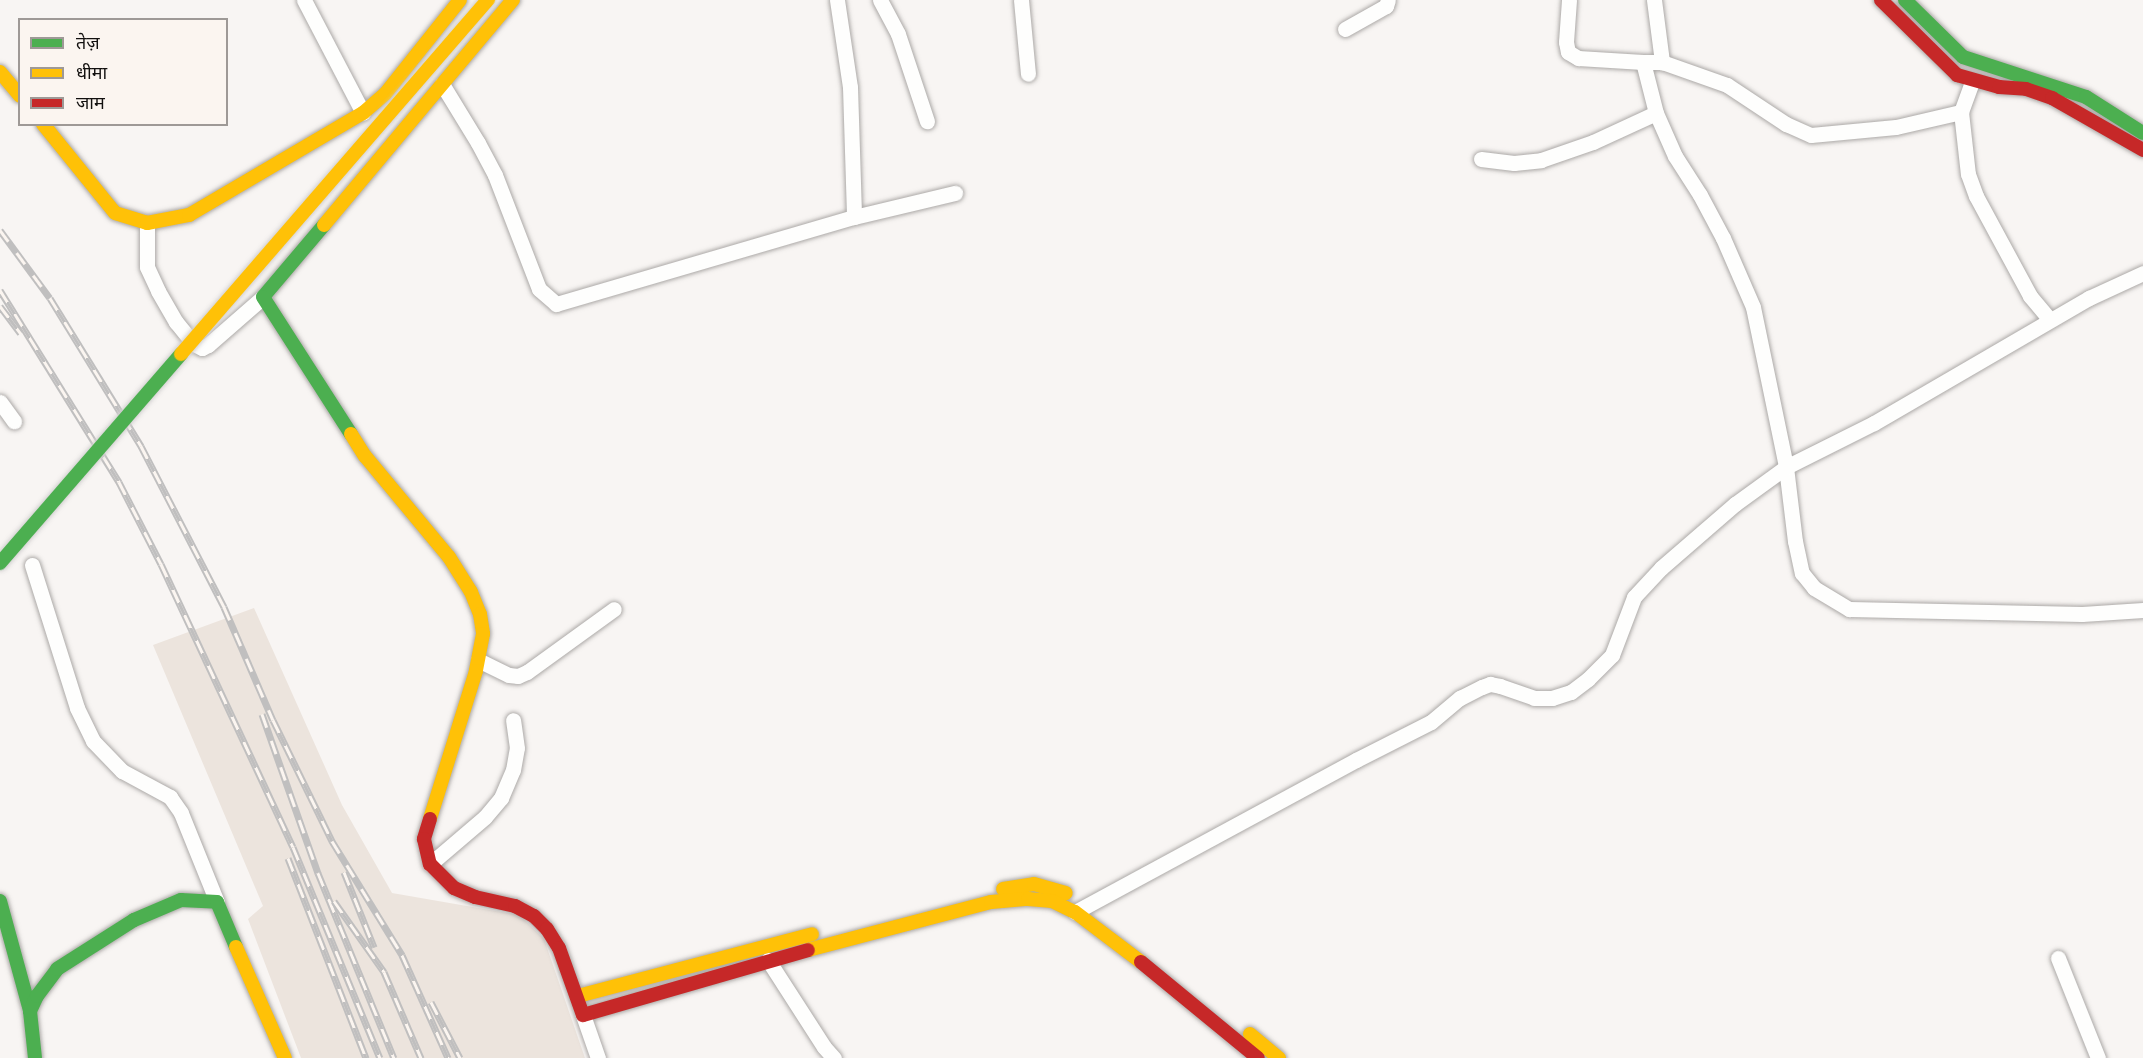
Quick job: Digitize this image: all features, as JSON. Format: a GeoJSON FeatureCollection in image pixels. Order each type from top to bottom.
{"type":"FeatureCollection","features":[{"type":"Feature","properties":{"kind":"street"},"geometry":{"type":"LineString","coordinates":[[304,0],[363,113]]}},
{"type":"Feature","properties":{"kind":"street"},"geometry":{"type":"LineString","coordinates":[[45,126],[115,213],[147,223],[189,215],[363,113],[399,77],[460,0]]}},
{"type":"Feature","properties":{"kind":"street"},"geometry":{"type":"LineString","coordinates":[[0,563],[488,0]]}},
{"type":"Feature","properties":{"kind":"street"},"geometry":{"type":"LineString","coordinates":[[147,223],[147,267],[176,322],[194,344],[202,348],[263,297],[513,0]]}},
{"type":"Feature","properties":{"kind":"street"},"geometry":{"type":"LineString","coordinates":[[837,0],[850,87],[854,217]]}},
{"type":"Feature","properties":{"kind":"street"},"geometry":{"type":"LineString","coordinates":[[880,0],[898,34],[927,121]]}},
{"type":"Feature","properties":{"kind":"street"},"geometry":{"type":"LineString","coordinates":[[1021,0],[1028,74]]}},
{"type":"Feature","properties":{"kind":"street"},"geometry":{"type":"LineString","coordinates":[[1345,29],[1386,6],[1388,0]]}},
{"type":"Feature","properties":{"kind":"street"},"geometry":{"type":"LineString","coordinates":[[1569,0],[1566,42],[1568,52],[1578,58],[1662,62],[1727,85],[1786,124],[1811,135],[1896,127],[1961,112]]}},
{"type":"Feature","properties":{"kind":"street"},"geometry":{"type":"LineString","coordinates":[[1654,0],[1662,62]]}},
{"type":"Feature","properties":{"kind":"street"},"geometry":{"type":"LineString","coordinates":[[1881,0],[1957,75],[1972,81],[2026,89],[2052,98],[2125,142],[2143,150]]}},
{"type":"Feature","properties":{"kind":"street"},"geometry":{"type":"LineString","coordinates":[[1905,0],[1963,57],[2086,97],[2143,133]]}},
{"type":"Feature","properties":{"kind":"street"},"geometry":{"type":"LineString","coordinates":[[1643,62],[1656,113],[1675,156],[1700,195],[1723,238],[1753,307],[1786,467],[1795,541],[1802,573],[1814,588],[1849,609],[2082,614],[2143,610]]}},
{"type":"Feature","properties":{"kind":"street"},"geometry":{"type":"LineString","coordinates":[[0,72],[18,94]]}},
{"type":"Feature","properties":{"kind":"street"},"geometry":{"type":"LineString","coordinates":[[1972,81],[1961,112],[1968,174],[1976,196],[2030,296],[2050,320]]}},
{"type":"Feature","properties":{"kind":"street"},"geometry":{"type":"LineString","coordinates":[[442,84],[495,176],[539,289],[556,304],[854,217],[955,193]]}},
{"type":"Feature","properties":{"kind":"street"},"geometry":{"type":"LineString","coordinates":[[1481,159],[1514,163],[1541,160],[1593,142],[1656,113]]}},
{"type":"Feature","properties":{"kind":"street"},"geometry":{"type":"LineString","coordinates":[[1082,909],[1431,722],[1460,698],[1482,687],[1490,684],[1500,686],[1534,698],[1552,698],[1570,692],[1588,679],[1612,655],[1634,597],[1661,568],[1736,504],[1786,467],[1874,423],[2089,298],[2143,273]]}},
{"type":"Feature","properties":{"kind":"street"},"geometry":{"type":"LineString","coordinates":[[263,297],[365,456],[449,557],[471,592],[480,614],[483,634],[478,660],[424,839],[430,864],[454,888],[475,897],[515,906],[534,916],[547,929],[560,948],[598,1058]]}},
{"type":"Feature","properties":{"kind":"street"},"geometry":{"type":"LineString","coordinates":[[0,402],[14,421]]}},
{"type":"Feature","properties":{"kind":"street"},"geometry":{"type":"LineString","coordinates":[[32,565],[76,708],[93,741],[122,771],[170,797],[180,813],[285,1058]]}},
{"type":"Feature","properties":{"kind":"street"},"geometry":{"type":"LineString","coordinates":[[478,660],[509,675],[518,676],[527,672],[614,609]]}},
{"type":"Feature","properties":{"kind":"street"},"geometry":{"type":"LineString","coordinates":[[430,864],[485,817],[501,798],[513,770],[517,748],[513,720]]}},
{"type":"Feature","properties":{"kind":"street"},"geometry":{"type":"LineString","coordinates":[[578,996],[774,943],[1009,887],[1034,884],[1064,892],[1125,949],[1258,1058]]}},
{"type":"Feature","properties":{"kind":"street"},"geometry":{"type":"LineString","coordinates":[[583,1015],[768,960],[991,902],[1028,899],[1052,901],[1103,915]]}},
{"type":"Feature","properties":{"kind":"street"},"geometry":{"type":"LineString","coordinates":[[30,1011],[37,996],[57,969],[134,920],[181,900],[217,902]]}},
{"type":"Feature","properties":{"kind":"street"},"geometry":{"type":"LineString","coordinates":[[0,901],[30,1011],[35,1058]]}},
{"type":"Feature","properties":{"kind":"street"},"geometry":{"type":"LineString","coordinates":[[1119,927],[1279,1058]]}},
{"type":"Feature","properties":{"kind":"street"},"geometry":{"type":"LineString","coordinates":[[2058,958],[2098,1058]]}},
{"type":"Feature","properties":{"kind":"street"},"geometry":{"type":"LineString","coordinates":[[768,960],[824,1047],[834,1058]]}},
{"type":"Feature","properties":{"kind":"shaded area"},"geometry":{"type":"Polygon","coordinates":[[[254,608],[342,805],[392,893],[519,915],[544,939],[585,1058],[301,1058],[248,919],[263,906],[153,645],[254,608]]]}},
{"type":"Feature","properties":{"kind":"railway"},"geometry":{"type":"LineString","coordinates":[[0,230],[50,298],[141,446],[224,607],[273,720],[332,841],[402,955],[448,1058]]}},
{"type":"Feature","properties":{"kind":"railway"},"geometry":{"type":"LineString","coordinates":[[0,290],[119,482],[161,564],[293,847],[380,1058]]}},
{"type":"Feature","properties":{"kind":"railway"},"geometry":{"type":"LineString","coordinates":[[0,306],[20,333]]}},
{"type":"Feature","properties":{"kind":"railway"},"geometry":{"type":"LineString","coordinates":[[262,714],[318,873],[394,1058]]}},
{"type":"Feature","properties":{"kind":"railway"},"geometry":{"type":"LineString","coordinates":[[288,858],[366,1058]]}},
{"type":"Feature","properties":{"kind":"railway"},"geometry":{"type":"LineString","coordinates":[[344,872],[374,947]]}},
{"type":"Feature","properties":{"kind":"railway"},"geometry":{"type":"LineString","coordinates":[[334,901],[384,972],[421,1058]]}},
{"type":"Feature","properties":{"kind":"railway"},"geometry":{"type":"LineString","coordinates":[[431,1002],[460,1058]]}},
{"type":"Feature","properties":{"kind":"traffic: fast"},"geometry":{"type":"LineString","coordinates":[[1905,0],[1963,57],[2086,97],[2143,133]]}},
{"type":"Feature","properties":{"kind":"traffic: fast"},"geometry":{"type":"LineString","coordinates":[[324,225],[263,297],[351,434]]}},
{"type":"Feature","properties":{"kind":"traffic: fast"},"geometry":{"type":"LineString","coordinates":[[0,563],[181,354]]}},
{"type":"Feature","properties":{"kind":"traffic: fast"},"geometry":{"type":"LineString","coordinates":[[35,1058],[30,1011],[37,996],[57,969],[134,920],[181,900],[217,902],[236,947]]}},
{"type":"Feature","properties":{"kind":"traffic: fast"},"geometry":{"type":"LineString","coordinates":[[0,901],[30,1011]]}},
{"type":"Feature","properties":{"kind":"traffic: slow"},"geometry":{"type":"LineString","coordinates":[[45,126],[115,213],[147,223],[189,215],[363,113],[385,94],[460,0]]}},
{"type":"Feature","properties":{"kind":"traffic: slow"},"geometry":{"type":"LineString","coordinates":[[181,354],[488,0]]}},
{"type":"Feature","properties":{"kind":"traffic: slow"},"geometry":{"type":"LineString","coordinates":[[324,225],[513,0]]}},
{"type":"Feature","properties":{"kind":"traffic: slow"},"geometry":{"type":"LineString","coordinates":[[0,72],[18,94]]}},
{"type":"Feature","properties":{"kind":"traffic: slow"},"geometry":{"type":"LineString","coordinates":[[351,434],[365,456],[449,557],[471,592],[480,614],[483,634],[476,671],[430,819]]}},
{"type":"Feature","properties":{"kind":"traffic: slow"},"geometry":{"type":"LineString","coordinates":[[1003,889],[1034,884],[1066,893]]}},
{"type":"Feature","properties":{"kind":"traffic: slow"},"geometry":{"type":"LineString","coordinates":[[808,950],[991,902],[1028,899],[1052,901],[1075,912],[1141,962]]}},
{"type":"Feature","properties":{"kind":"traffic: slow"},"geometry":{"type":"LineString","coordinates":[[578,996],[812,934]]}},
{"type":"Feature","properties":{"kind":"traffic: slow"},"geometry":{"type":"LineString","coordinates":[[236,947],[285,1058]]}},
{"type":"Feature","properties":{"kind":"traffic: slow"},"geometry":{"type":"LineString","coordinates":[[1250,1034],[1279,1058]]}},
{"type":"Feature","properties":{"kind":"traffic: jam"},"geometry":{"type":"LineString","coordinates":[[1881,0],[1957,75],[1999,87],[2026,89],[2052,98],[2143,150]]}},
{"type":"Feature","properties":{"kind":"traffic: jam"},"geometry":{"type":"LineString","coordinates":[[430,819],[424,839],[430,864],[454,888],[475,897],[515,906],[534,916],[547,929],[559,948],[583,1015],[808,950]]}},
{"type":"Feature","properties":{"kind":"traffic: jam"},"geometry":{"type":"LineString","coordinates":[[1141,962],[1258,1058]]}}]}
